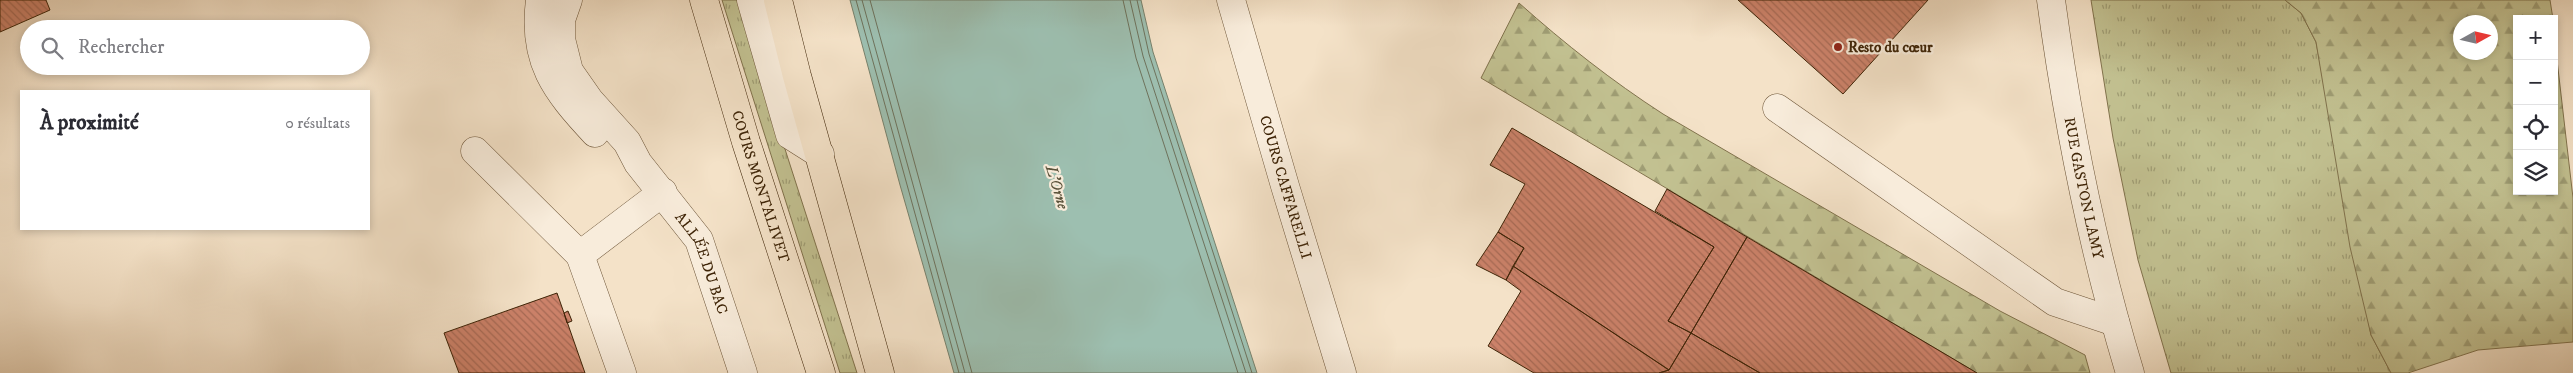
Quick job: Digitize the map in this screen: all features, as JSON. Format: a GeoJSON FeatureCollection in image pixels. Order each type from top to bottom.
{"type":"FeatureCollection","features":[{"type":"Feature","properties":{"kind":"main road","name":"COURS MONTALIVET"},"geometry":{"type":"LineString","coordinates":[[704,0],[761,190],[820,373]]}},
{"type":"Feature","properties":{"kind":"main road"},"geometry":{"type":"LineString","coordinates":[[778,0],[880,373]]}},
{"type":"Feature","properties":{"kind":"street","name":"ALLÉE DU BAC"},"geometry":{"type":"LineString","coordinates":[[540,0],[537,24],[539,46],[549,74],[564,100],[616,154],[638,164]]}},
{"type":"Feature","properties":{"kind":"street","name":"ALLÉE DU BAC"},"geometry":{"type":"LineString","coordinates":[[568,0],[561,20],[561,40],[569,71],[590,101],[627,142],[638,164],[663,192],[699,240],[743,373]]}},
{"type":"Feature","properties":{"kind":"street"},"geometry":{"type":"LineString","coordinates":[[750,0],[790,136],[820,154]]}},
{"type":"Feature","properties":{"kind":"street","name":"COURS CAFFARELLI"},"geometry":{"type":"LineString","coordinates":[[1231,0],[1284,186],[1342,373]]}},
{"type":"Feature","properties":{"kind":"street","name":"RUE GASTON LAMY"},"geometry":{"type":"LineString","coordinates":[[2051,0],[2060,65],[2077,157],[2115,322],[2130,373]]}},
{"type":"Feature","properties":{"kind":"street"},"geometry":{"type":"LineString","coordinates":[[1777,108],[2055,302],[2115,322]]}},
{"type":"Feature","properties":{"kind":"street"},"geometry":{"type":"LineString","coordinates":[[475,151],[580,255],[622,373]]}},
{"type":"Feature","properties":{"kind":"street"},"geometry":{"type":"LineString","coordinates":[[580,255],[663,192]]}},
{"type":"Feature","properties":{"kind":"green space"},"geometry":{"type":"Polygon","coordinates":[[[722,0],[741,0],[766,90],[857,373],[840,373],[722,0]]]}},
{"type":"Feature","properties":{"kind":"green space"},"geometry":{"type":"Polygon","coordinates":[[[2091,0],[2285,0],[2301,13],[2316,42],[2371,335],[2391,373],[2171,373],[2138,260],[2113,138],[2091,0]]]}},
{"type":"Feature","properties":{"kind":"green space"},"geometry":{"type":"Polygon","coordinates":[[[2285,0],[2550,0],[2552,15],[2513,15],[2513,195],[2558,195],[2558,69],[2573,198],[2573,342],[2478,350],[2408,373],[2391,373],[2371,335],[2350,247],[2316,42],[2301,13],[2285,0]]]}},
{"type":"Feature","properties":{"kind":"green space"},"geometry":{"type":"Polygon","coordinates":[[[1519,3],[1589,61],[1663,114],[2000,311],[2085,355],[2090,373],[1977,373],[1481,78],[1519,3]]]}},
{"type":"Feature","properties":{"kind":"water","name":"L'Orne"},"geometry":{"type":"Polygon","coordinates":[[[850,0],[1141,0],[1153,52],[1257,373],[954,373],[900,185],[850,0]]]}},
{"type":"Feature","properties":{"kind":"building"},"geometry":{"type":"Polygon","coordinates":[[[0,0],[46,0],[50,10],[27,20],[20,20],[20,23],[0,32],[0,0]]]}},
{"type":"Feature","properties":{"kind":"building","name":"Resto du cœur"},"geometry":{"type":"Polygon","coordinates":[[[1738,0],[1928,0],[1843,94],[1738,0]]]}},
{"type":"Feature","properties":{"kind":"building"},"geometry":{"type":"Polygon","coordinates":[[[1512,128],[1714,247],[1668,321],[1691,333],[1669,370],[1513,266],[1524,248],[1498,232],[1525,184],[1490,165],[1512,128]]]}},
{"type":"Feature","properties":{"kind":"building"},"geometry":{"type":"Polygon","coordinates":[[[1667,189],[1747,237],[1691,333],[1668,321],[1714,247],[1655,211],[1667,189]]]}},
{"type":"Feature","properties":{"kind":"building"},"geometry":{"type":"Polygon","coordinates":[[[1498,232],[1524,248],[1506,280],[1476,265],[1498,232]]]}},
{"type":"Feature","properties":{"kind":"building"},"geometry":{"type":"Polygon","coordinates":[[[1747,237],[1977,373],[1760,373],[1691,333],[1747,237]]]}},
{"type":"Feature","properties":{"kind":"building"},"geometry":{"type":"Polygon","coordinates":[[[1513,266],[1669,370],[1659,373],[1534,373],[1488,346],[1521,291],[1506,280],[1513,266]]]}},
{"type":"Feature","properties":{"kind":"building"},"geometry":{"type":"Polygon","coordinates":[[[557,293],[585,373],[459,373],[444,333],[557,293]]]}},
{"type":"Feature","properties":{"kind":"building"},"geometry":{"type":"Polygon","coordinates":[[[568,311],[572,321],[567,323],[564,313],[568,311]]]}},
{"type":"Feature","properties":{"kind":"building"},"geometry":{"type":"Polygon","coordinates":[[[1691,333],[1760,373],[1659,373],[1669,370],[1691,333]]]}},
{"type":"Feature","properties":{"kind":"place","name":"Resto du cœur"},"geometry":{"type":"Point","coordinates":[1838,47]}}]}
